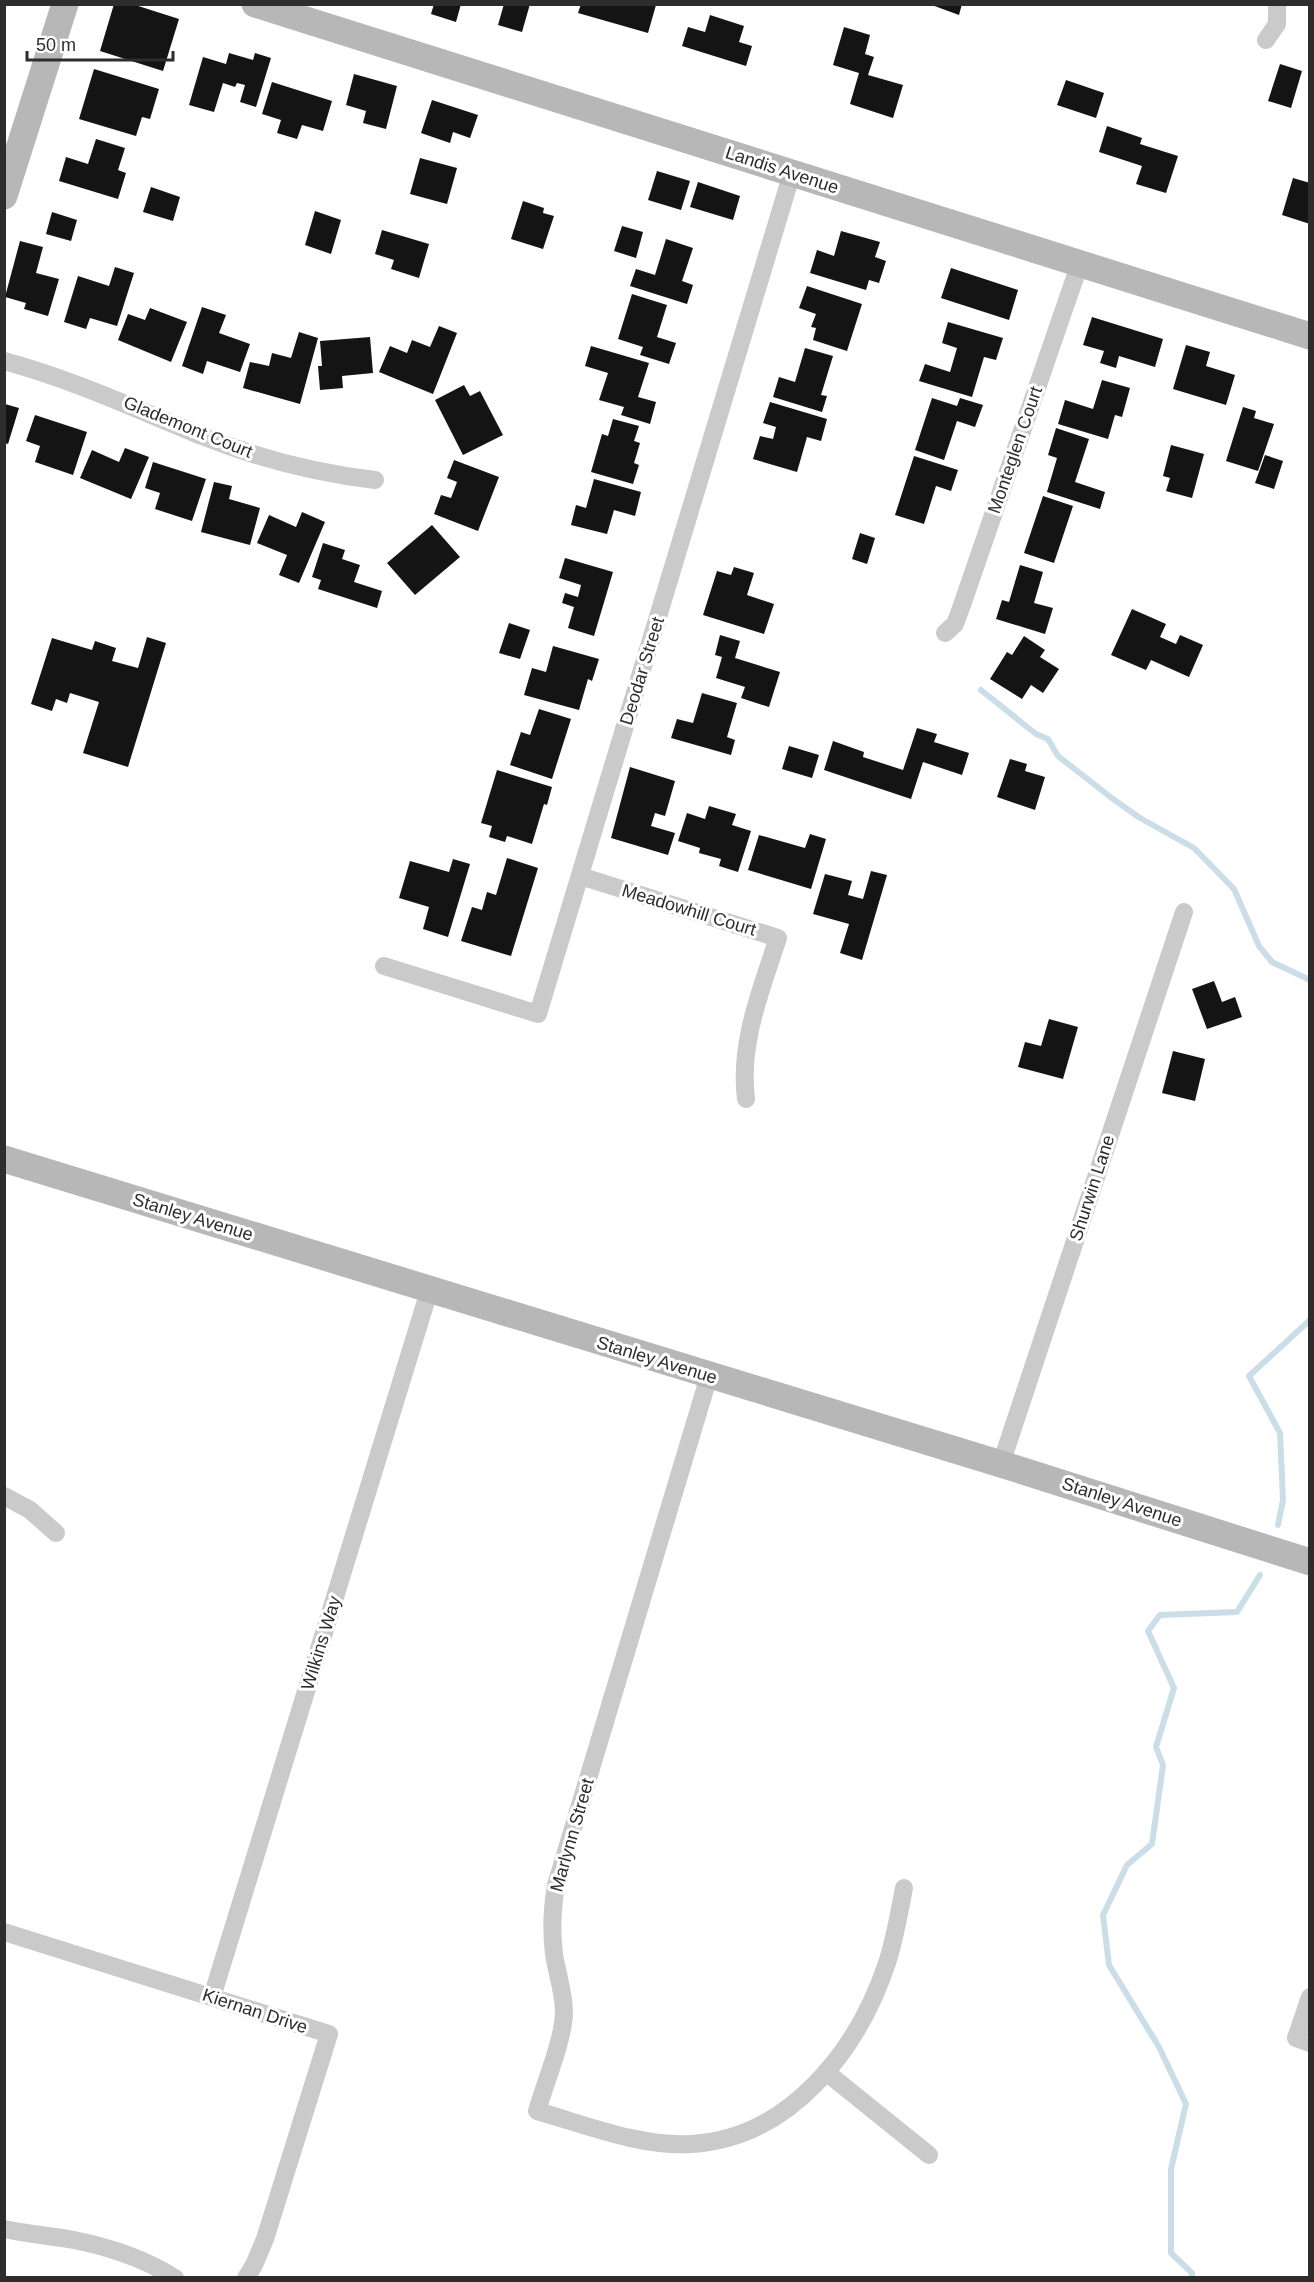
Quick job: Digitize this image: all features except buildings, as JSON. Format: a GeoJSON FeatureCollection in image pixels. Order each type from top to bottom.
{"type":"FeatureCollection","features":[{"type":"Feature","properties":{"kind":"street"},"geometry":{"type":"LineString","coordinates":[[4,196],[65,4]]}},
{"type":"Feature","properties":{"kind":"street","name":"Landis Avenue"},"geometry":{"type":"LineString","coordinates":[[255,4],[1310,336]]}},
{"type":"Feature","properties":{"kind":"street"},"geometry":{"type":"LineString","coordinates":[[1266,40],[1276,24],[1277,4]]}},
{"type":"Feature","properties":{"kind":"street","name":"Deodar Street"},"geometry":{"type":"LineString","coordinates":[[384,966],[538,1014],[792,173]]}},
{"type":"Feature","properties":{"kind":"street","name":"Monteglen Court"},"geometry":{"type":"LineString","coordinates":[[945,633],[955,624],[959,614],[1080,263]]}},
{"type":"Feature","properties":{"kind":"street","name":"Glademont Court"},"geometry":{"type":"LineString","coordinates":[[4,361],[111,396],[204,437],[268,459],[319,471],[375,480]]}},
{"type":"Feature","properties":{"kind":"street","name":"Meadowhill Court"},"geometry":{"type":"LineString","coordinates":[[580,876],[777,938],[750,1029],[744,1059],[747,1099]]}},
{"type":"Feature","properties":{"kind":"street","name":"Shurwin Lane"},"geometry":{"type":"LineString","coordinates":[[1001,1464],[1184,912]]}},
{"type":"Feature","properties":{"kind":"street","name":"Stanley Avenue"},"geometry":{"type":"LineString","coordinates":[[4,1160],[430,1288],[1310,1562]]}},
{"type":"Feature","properties":{"kind":"street","name":"Wilkins Way"},"geometry":{"type":"LineString","coordinates":[[212,1997],[430,1288]]}},
{"type":"Feature","properties":{"kind":"street","name":"Marlynn Street"},"geometry":{"type":"LineString","coordinates":[[709,1376],[556,1885],[552,1928],[555,1957],[562,1984],[564,2014],[562,2029],[537,2111],[633,2138],[661,2143],[702,2143],[737,2135],[766,2123],[804,2096],[826,2072],[859,2026],[874,1995],[890,1952],[904,1888]]}},
{"type":"Feature","properties":{"kind":"street"},"geometry":{"type":"LineString","coordinates":[[4,1496],[30,1510],[56,1533]]}},
{"type":"Feature","properties":{"kind":"street","name":"Kiernan Drive"},"geometry":{"type":"LineString","coordinates":[[4,1932],[329,2034],[265,2239],[246,2277]]}},
{"type":"Feature","properties":{"kind":"street"},"geometry":{"type":"LineString","coordinates":[[1310,1997],[1296,2038],[1310,2043]]}},
{"type":"Feature","properties":{"kind":"street"},"geometry":{"type":"LineString","coordinates":[[826,2072],[929,2155]]}},
{"type":"Feature","properties":{"kind":"street"},"geometry":{"type":"LineString","coordinates":[[4,2229],[75,2240],[108,2248],[141,2260],[175,2277]]}},
{"type":"Feature","properties":{"kind":"waterway"},"geometry":{"type":"LineString","coordinates":[[981,690],[1036,734],[1048,739],[1058,756],[1113,799],[1140,818],[1194,848],[1234,889],[1259,946],[1272,962],[1310,980]]}},
{"type":"Feature","properties":{"kind":"waterway"},"geometry":{"type":"LineString","coordinates":[[1278,1525],[1283,1500],[1280,1433],[1249,1376],[1310,1320]]}},
{"type":"Feature","properties":{"kind":"waterway"},"geometry":{"type":"LineString","coordinates":[[1192,2278],[1192,2273],[1171,2253],[1171,2169],[1186,2104],[1159,2047],[1109,1965],[1103,1915],[1127,1865],[1152,1844],[1163,1765],[1156,1747],[1174,1688],[1148,1631],[1160,1615],[1237,1612],[1260,1575]]}}]}
